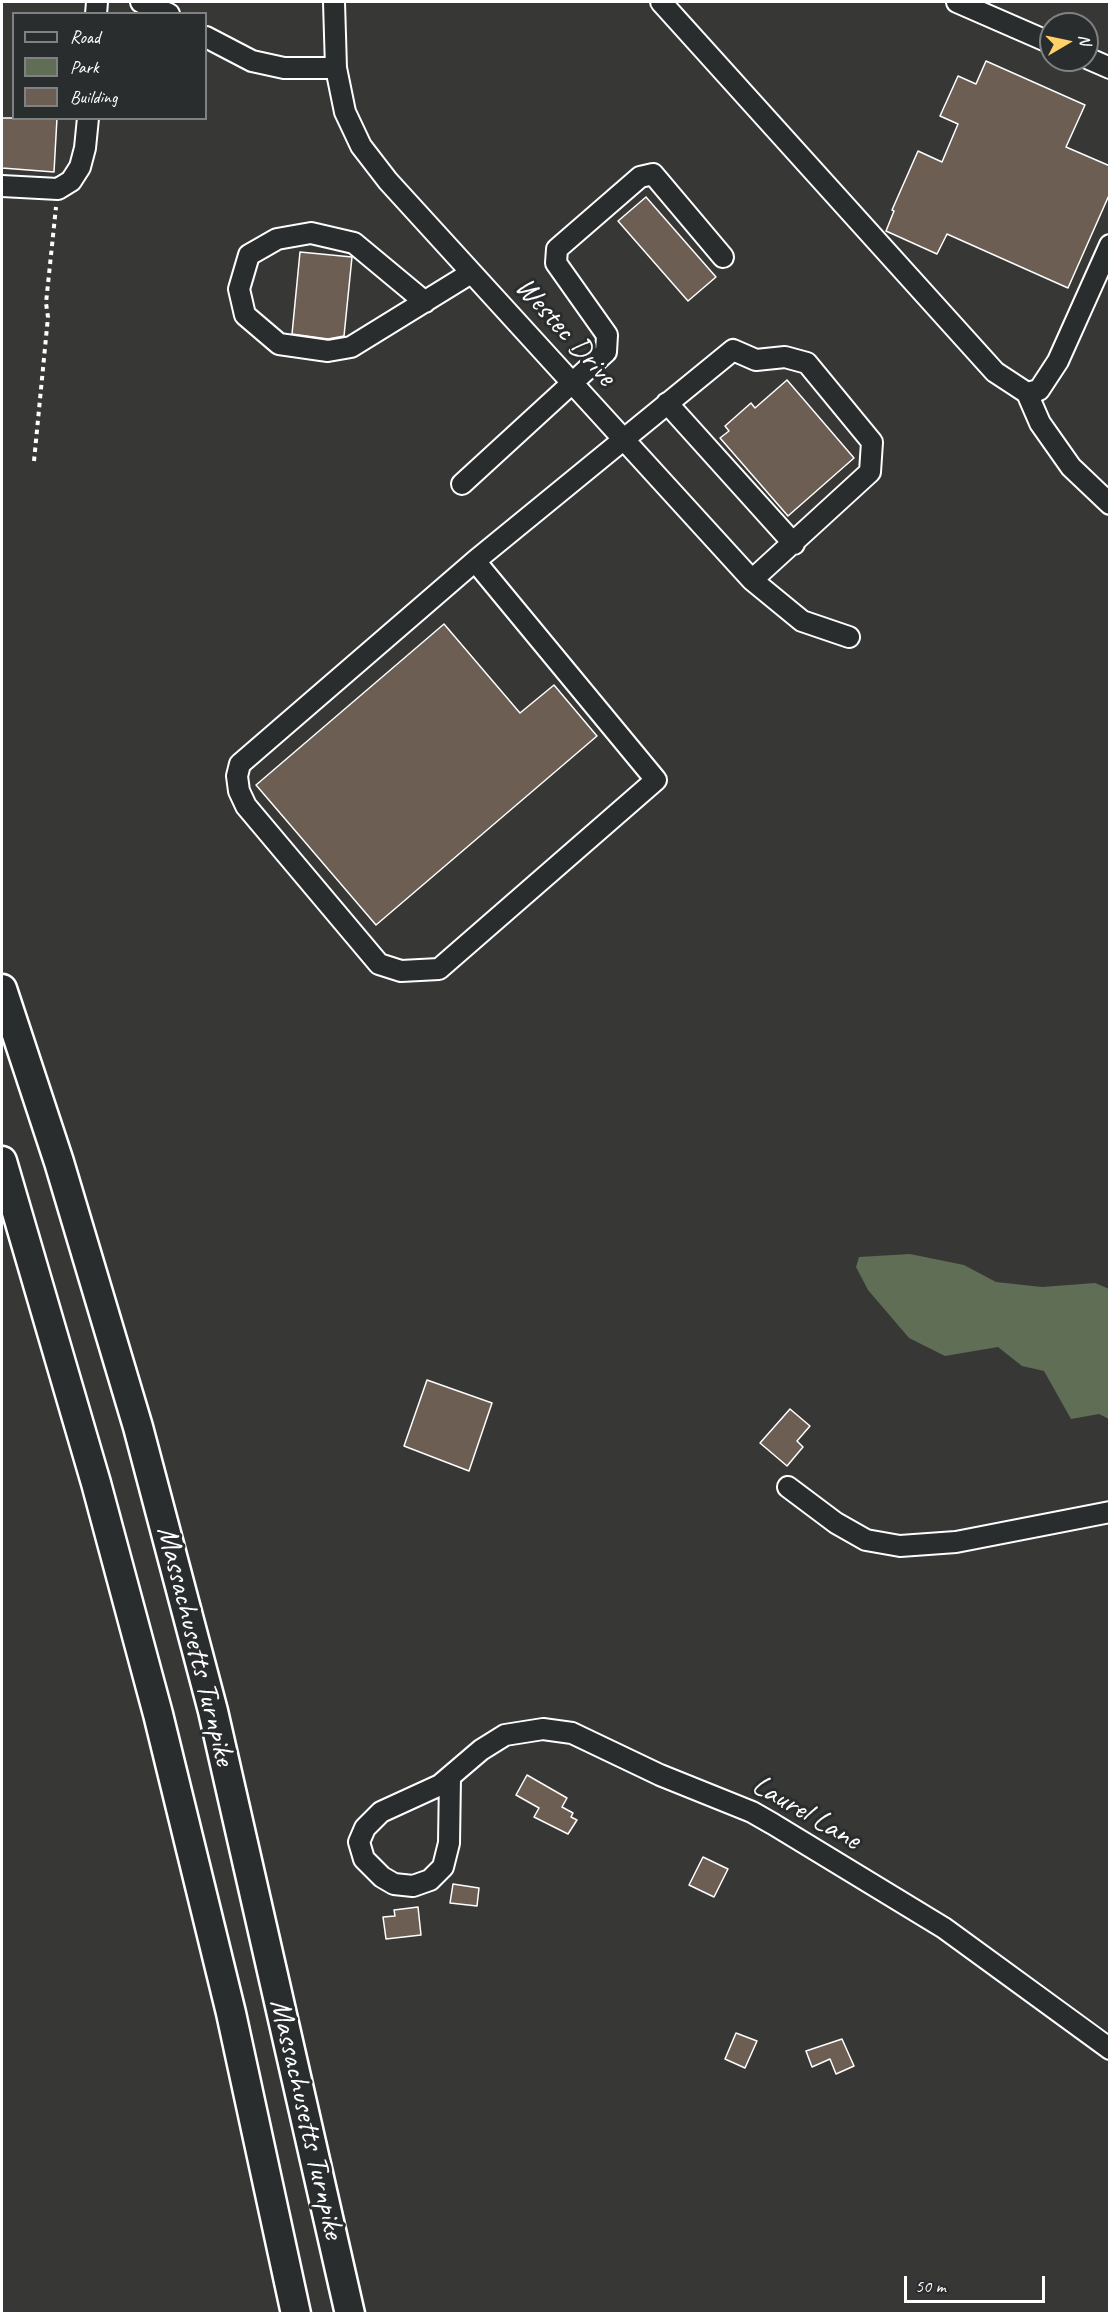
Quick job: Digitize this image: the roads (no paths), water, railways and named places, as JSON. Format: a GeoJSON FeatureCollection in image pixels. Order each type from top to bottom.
{"type":"FeatureCollection","features":[{"type":"Feature","properties":{"kind":"highway","name":"Massachusetts Turnpike"},"geometry":{"type":"LineString","coordinates":[[2,989],[58,1162],[134,1415],[207,1688],[350,2313]]}},
{"type":"Feature","properties":{"kind":"highway","name":"Massachusetts Turnpike"},"geometry":{"type":"LineString","coordinates":[[2,1161],[87,1449],[158,1714],[231,2013],[296,2313]]}},
{"type":"Feature","properties":{"kind":"street"},"geometry":{"type":"LineString","coordinates":[[141,2],[164,12]]}},
{"type":"Feature","properties":{"kind":"street","name":"Westec Drive"},"geometry":{"type":"LineString","coordinates":[[334,2],[336,68],[345,112],[361,146],[387,181],[752,580],[802,621],[849,636]]}},
{"type":"Feature","properties":{"kind":"street"},"geometry":{"type":"LineString","coordinates":[[662,2],[995,372],[1027,393],[1040,423],[1071,467],[1110,504]]}},
{"type":"Feature","properties":{"kind":"street"},"geometry":{"type":"LineString","coordinates":[[957,2],[1039,38]]}},
{"type":"Feature","properties":{"kind":"street"},"geometry":{"type":"LineString","coordinates":[[207,38],[252,61],[284,68],[336,68]]}},
{"type":"Feature","properties":{"kind":"street"},"geometry":{"type":"LineString","coordinates":[[2,186],[58,189],[71,181],[80,167],[85,148],[88,120]]}},
{"type":"Feature","properties":{"kind":"street"},"geometry":{"type":"LineString","coordinates":[[462,484],[606,352],[607,335],[556,263],[557,249],[640,177],[653,174],[723,257]]}},
{"type":"Feature","properties":{"kind":"street"},"geometry":{"type":"LineString","coordinates":[[425,302],[354,243],[311,233],[277,240],[249,255],[239,290],[245,315],[279,344],[328,351],[351,347],[425,302],[471,273]]}},
{"type":"Feature","properties":{"kind":"street"},"geometry":{"type":"LineString","coordinates":[[1027,393],[1039,390],[1058,361],[1110,245]]}},
{"type":"Feature","properties":{"kind":"street"},"geometry":{"type":"LineString","coordinates":[[475,561],[656,780],[439,969],[401,971],[379,964],[253,814],[239,791],[237,776],[240,764],[475,561],[733,350],[756,360],[785,357],[807,363],[872,442],[870,472],[794,544],[752,580]]}},
{"type":"Feature","properties":{"kind":"street"},"geometry":{"type":"LineString","coordinates":[[667,403],[794,544]]}},
{"type":"Feature","properties":{"kind":"street"},"geometry":{"type":"LineString","coordinates":[[789,1487],[836,1523],[866,1540],[900,1546],[956,1542],[1110,1512]]}},
{"type":"Feature","properties":{"kind":"street","name":"Laurel Lane"},"geometry":{"type":"LineString","coordinates":[[450,1777],[448,1843],[442,1867],[430,1880],[412,1886],[394,1884],[366,1861],[360,1849],[360,1837],[365,1828],[381,1812],[440,1785],[492,1741],[517,1731],[558,1730],[586,1738],[660,1775],[744,1809],[773,1824],[944,1928],[1110,2049]]}}]}
